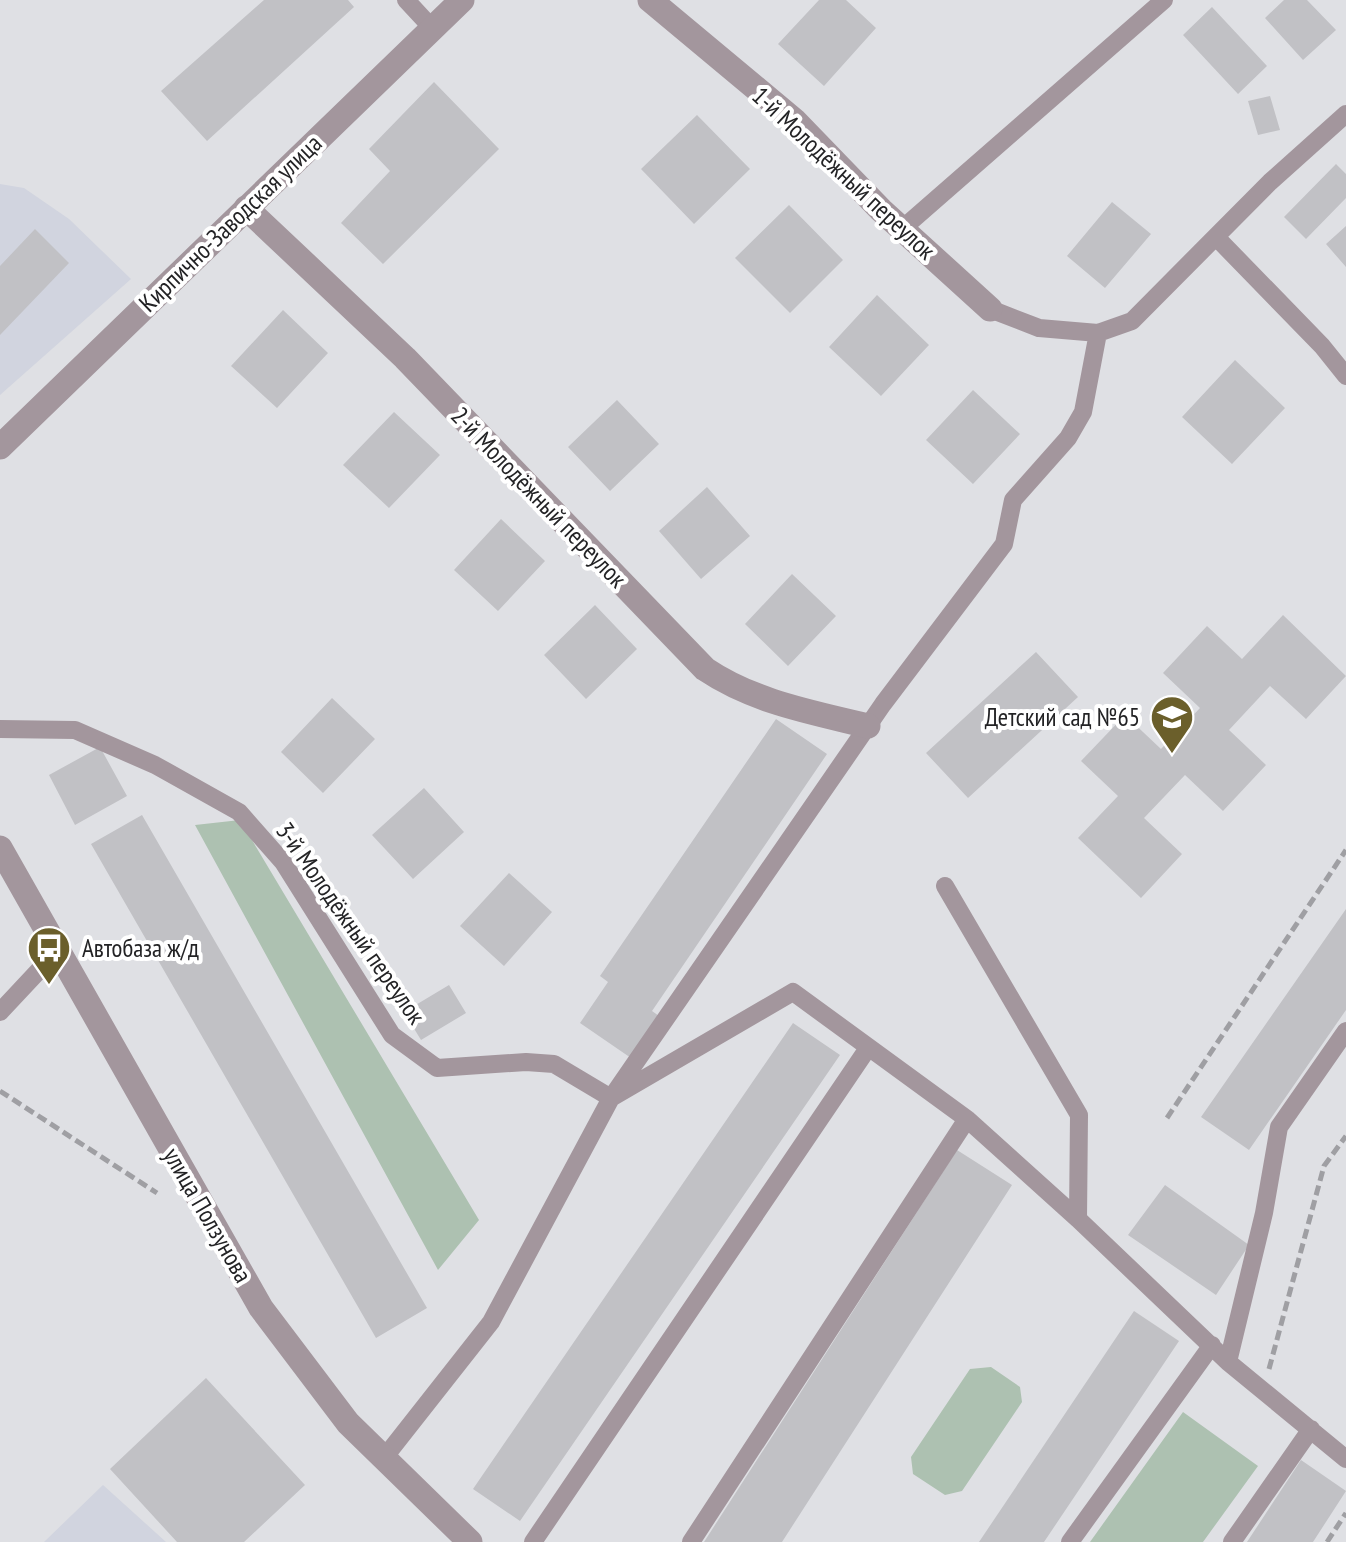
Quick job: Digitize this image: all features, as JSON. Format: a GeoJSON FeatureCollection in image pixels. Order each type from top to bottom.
{"type":"FeatureCollection","features":[{"type":"Feature","properties":{"kind":"street","name":"Кирпично-Заводская улица"},"geometry":{"type":"LineString","coordinates":[[0,448],[462,0]]}},
{"type":"Feature","properties":{"kind":"street","name":"1-й Молодёжный переулок"},"geometry":{"type":"LineString","coordinates":[[650,0],[794,120],[990,309]]}},
{"type":"Feature","properties":{"kind":"street","name":"2-й Молодёжный переулок"},"geometry":{"type":"LineString","coordinates":[[246,208],[404,358],[705,668],[728,684],[781,704],[868,726]]}},
{"type":"Feature","properties":{"kind":"street","name":"улица Ползунова"},"geometry":{"type":"LineString","coordinates":[[0,848],[261,1308],[348,1423],[470,1542]]}},
{"type":"Feature","properties":{"kind":"lane"},"geometry":{"type":"LineString","coordinates":[[406,0],[432,28]]}},
{"type":"Feature","properties":{"kind":"lane"},"geometry":{"type":"LineString","coordinates":[[902,228],[1164,0]]}},
{"type":"Feature","properties":{"kind":"lane"},"geometry":{"type":"LineString","coordinates":[[990,309],[1039,328],[1098,333],[1132,321],[1346,114]]}},
{"type":"Feature","properties":{"kind":"lane"},"geometry":{"type":"LineString","coordinates":[[1216,237],[1346,376]]}},
{"type":"Feature","properties":{"kind":"lane"},"geometry":{"type":"LineString","coordinates":[[384,1458],[490,1322],[610,1098],[868,726],[1004,544],[1012,500],[1068,438],[1083,412],[1098,333]]}},
{"type":"Feature","properties":{"kind":"lane","name":"3-й Молодёжный переулок"},"geometry":{"type":"LineString","coordinates":[[0,729],[75,730],[155,765],[239,812],[283,862],[392,1035],[437,1068],[554,1064],[610,1098]]}},
{"type":"Feature","properties":{"kind":"lane"},"geometry":{"type":"LineString","coordinates":[[946,886],[1079,1114],[1078,1219]]}},
{"type":"Feature","properties":{"kind":"lane"},"geometry":{"type":"LineString","coordinates":[[0,1012],[58,950]]}},
{"type":"Feature","properties":{"kind":"lane"},"geometry":{"type":"LineString","coordinates":[[610,1098],[793,992],[967,1119],[1228,1362],[1346,1458]]}},
{"type":"Feature","properties":{"kind":"lane"},"geometry":{"type":"LineString","coordinates":[[1228,1362],[1264,1212],[1279,1128],[1346,1032]]}},
{"type":"Feature","properties":{"kind":"lane"},"geometry":{"type":"LineString","coordinates":[[533,1542],[868,1048]]}},
{"type":"Feature","properties":{"kind":"lane"},"geometry":{"type":"LineString","coordinates":[[691,1542],[967,1119]]}},
{"type":"Feature","properties":{"kind":"lane"},"geometry":{"type":"LineString","coordinates":[[1070,1542],[1212,1345]]}},
{"type":"Feature","properties":{"kind":"lane"},"geometry":{"type":"LineString","coordinates":[[1232,1542],[1311,1429]]}},
{"type":"Feature","properties":{"kind":"path"},"geometry":{"type":"LineString","coordinates":[[1167,1118],[1346,850]]}},
{"type":"Feature","properties":{"kind":"path"},"geometry":{"type":"LineString","coordinates":[[0,1092],[157,1193]]}},
{"type":"Feature","properties":{"kind":"path"},"geometry":{"type":"LineString","coordinates":[[1264,1389],[1324,1166],[1346,1136]]}},
{"type":"Feature","properties":{"kind":"path"},"geometry":{"type":"LineString","coordinates":[[1327,1542],[1346,1513]]}},
{"type":"Feature","properties":{"kind":"shaded area"},"geometry":{"type":"Polygon","coordinates":[[[0,184],[24,188],[69,219],[131,279],[0,395],[0,184]]]}},
{"type":"Feature","properties":{"kind":"shaded area"},"geometry":{"type":"Polygon","coordinates":[[[103,1485],[166,1542],[44,1542],[103,1485]]]}},
{"type":"Feature","properties":{"kind":"green space"},"geometry":{"type":"Polygon","coordinates":[[[240,820],[479,1220],[438,1270],[195,825],[240,820]]]}},
{"type":"Feature","properties":{"kind":"green space"},"geometry":{"type":"Polygon","coordinates":[[[991,1367],[1020,1387],[1022,1402],[962,1491],[945,1495],[913,1474],[911,1457],[970,1369],[991,1367]]]}},
{"type":"Feature","properties":{"kind":"green space"},"geometry":{"type":"Polygon","coordinates":[[[1183,1412],[1258,1466],[1203,1542],[1090,1542],[1183,1412]]]}},
{"type":"Feature","properties":{"kind":"building"},"geometry":{"type":"Polygon","coordinates":[[[264,0],[348,0],[354,7],[207,141],[161,91],[264,0]]]}},
{"type":"Feature","properties":{"kind":"building"},"geometry":{"type":"Polygon","coordinates":[[[819,0],[846,0],[876,28],[824,86],[778,44],[819,0]]]}},
{"type":"Feature","properties":{"kind":"building"},"geometry":{"type":"Polygon","coordinates":[[[1284,0],[1307,0],[1336,30],[1303,60],[1265,18],[1284,0]]]}},
{"type":"Feature","properties":{"kind":"building"},"geometry":{"type":"Polygon","coordinates":[[[1212,7],[1267,66],[1238,94],[1183,35],[1212,7]]]}},
{"type":"Feature","properties":{"kind":"building"},"geometry":{"type":"Polygon","coordinates":[[[434,82],[499,149],[383,264],[341,223],[390,171],[369,149],[434,82]]]}},
{"type":"Feature","properties":{"kind":"building"},"geometry":{"type":"Polygon","coordinates":[[[1270,96],[1280,130],[1258,135],[1248,101],[1270,96]]]}},
{"type":"Feature","properties":{"kind":"building"},"geometry":{"type":"Polygon","coordinates":[[[697,115],[750,169],[694,224],[641,169],[697,115]]]}},
{"type":"Feature","properties":{"kind":"building"},"geometry":{"type":"Polygon","coordinates":[[[1336,164],[1346,174],[1346,198],[1306,239],[1284,217],[1336,164]]]}},
{"type":"Feature","properties":{"kind":"building"},"geometry":{"type":"Polygon","coordinates":[[[1112,202],[1151,234],[1105,288],[1067,256],[1112,202]]]}},
{"type":"Feature","properties":{"kind":"building"},"geometry":{"type":"Polygon","coordinates":[[[789,205],[843,260],[790,313],[735,258],[789,205]]]}},
{"type":"Feature","properties":{"kind":"building"},"geometry":{"type":"Polygon","coordinates":[[[1346,226],[1346,267],[1326,244],[1346,226]]]}},
{"type":"Feature","properties":{"kind":"building"},"geometry":{"type":"Polygon","coordinates":[[[35,229],[69,263],[0,335],[0,266],[35,229]]]}},
{"type":"Feature","properties":{"kind":"building"},"geometry":{"type":"Polygon","coordinates":[[[877,295],[929,345],[881,396],[829,347],[877,295]]]}},
{"type":"Feature","properties":{"kind":"building"},"geometry":{"type":"Polygon","coordinates":[[[283,310],[328,353],[277,408],[231,366],[283,310]]]}},
{"type":"Feature","properties":{"kind":"building"},"geometry":{"type":"Polygon","coordinates":[[[1235,360],[1285,408],[1232,464],[1182,417],[1235,360]]]}},
{"type":"Feature","properties":{"kind":"building"},"geometry":{"type":"Polygon","coordinates":[[[973,390],[1020,434],[973,484],[926,440],[973,390]]]}},
{"type":"Feature","properties":{"kind":"building"},"geometry":{"type":"Polygon","coordinates":[[[617,400],[659,444],[610,491],[568,447],[617,400]]]}},
{"type":"Feature","properties":{"kind":"building"},"geometry":{"type":"Polygon","coordinates":[[[394,412],[440,455],[389,508],[343,465],[394,412]]]}},
{"type":"Feature","properties":{"kind":"building"},"geometry":{"type":"Polygon","coordinates":[[[707,487],[750,536],[701,579],[659,531],[707,487]]]}},
{"type":"Feature","properties":{"kind":"building"},"geometry":{"type":"Polygon","coordinates":[[[501,519],[545,561],[498,611],[454,570],[501,519]]]}},
{"type":"Feature","properties":{"kind":"building"},"geometry":{"type":"Polygon","coordinates":[[[792,574],[836,616],[788,666],[745,624],[792,574]]]}},
{"type":"Feature","properties":{"kind":"building"},"geometry":{"type":"Polygon","coordinates":[[[595,605],[637,649],[586,699],[544,655],[595,605]]]}},
{"type":"Feature","properties":{"kind":"building","name":"Детский сад №65"},"geometry":{"type":"Polygon","coordinates":[[[1283,615],[1346,676],[1306,719],[1270,686],[1229,730],[1266,765],[1223,811],[1185,775],[1144,818],[1182,854],[1141,898],[1078,838],[1118,796],[1081,761],[1125,715],[1161,749],[1200,708],[1163,673],[1207,626],[1242,659],[1283,615]]]}},
{"type":"Feature","properties":{"kind":"building"},"geometry":{"type":"Polygon","coordinates":[[[1036,652],[1078,697],[968,798],[926,753],[1036,652]]]}},
{"type":"Feature","properties":{"kind":"building"},"geometry":{"type":"Polygon","coordinates":[[[332,698],[375,739],[323,793],[281,752],[332,698]]]}},
{"type":"Feature","properties":{"kind":"building"},"geometry":{"type":"Polygon","coordinates":[[[776,719],[827,754],[652,1011],[659,1016],[631,1058],[580,1023],[608,982],[600,976],[776,719]]]}},
{"type":"Feature","properties":{"kind":"building"},"geometry":{"type":"Polygon","coordinates":[[[100,747],[127,796],[75,825],[49,775],[100,747]]]}},
{"type":"Feature","properties":{"kind":"building"},"geometry":{"type":"Polygon","coordinates":[[[424,788],[464,832],[413,879],[372,835],[424,788]]]}},
{"type":"Feature","properties":{"kind":"building"},"geometry":{"type":"Polygon","coordinates":[[[142,815],[427,1308],[376,1338],[91,844],[142,815]]]}},
{"type":"Feature","properties":{"kind":"building"},"geometry":{"type":"Polygon","coordinates":[[[509,873],[552,912],[504,966],[460,926],[509,873]]]}},
{"type":"Feature","properties":{"kind":"building"},"geometry":{"type":"Polygon","coordinates":[[[1346,909],[1346,1010],[1249,1150],[1201,1117],[1346,909]]]}},
{"type":"Feature","properties":{"kind":"building"},"geometry":{"type":"Polygon","coordinates":[[[449,985],[466,1013],[421,1040],[404,1012],[449,985]]]}},
{"type":"Feature","properties":{"kind":"building"},"geometry":{"type":"Polygon","coordinates":[[[793,1023],[840,1055],[520,1521],[473,1489],[793,1023]]]}},
{"type":"Feature","properties":{"kind":"building"},"geometry":{"type":"Polygon","coordinates":[[[957,1150],[1012,1185],[782,1542],[704,1542],[957,1150]]]}},
{"type":"Feature","properties":{"kind":"building"},"geometry":{"type":"Polygon","coordinates":[[[1165,1185],[1249,1245],[1216,1295],[1128,1235],[1165,1185]]]}},
{"type":"Feature","properties":{"kind":"building"},"geometry":{"type":"Polygon","coordinates":[[[1134,1311],[1179,1341],[1044,1542],[979,1542],[1134,1311]]]}},
{"type":"Feature","properties":{"kind":"building"},"geometry":{"type":"Polygon","coordinates":[[[206,1378],[305,1485],[244,1542],[177,1542],[110,1469],[206,1378]]]}},
{"type":"Feature","properties":{"kind":"building"},"geometry":{"type":"Polygon","coordinates":[[[1301,1460],[1346,1491],[1313,1542],[1247,1542],[1301,1460]]]}},
{"type":"Feature","properties":{"kind":"place","name":"Детский сад №65"},"geometry":{"type":"Point","coordinates":[1172,755]}},
{"type":"Feature","properties":{"kind":"place","name":"Автобаза ж/д"},"geometry":{"type":"Point","coordinates":[49,986]}}]}
